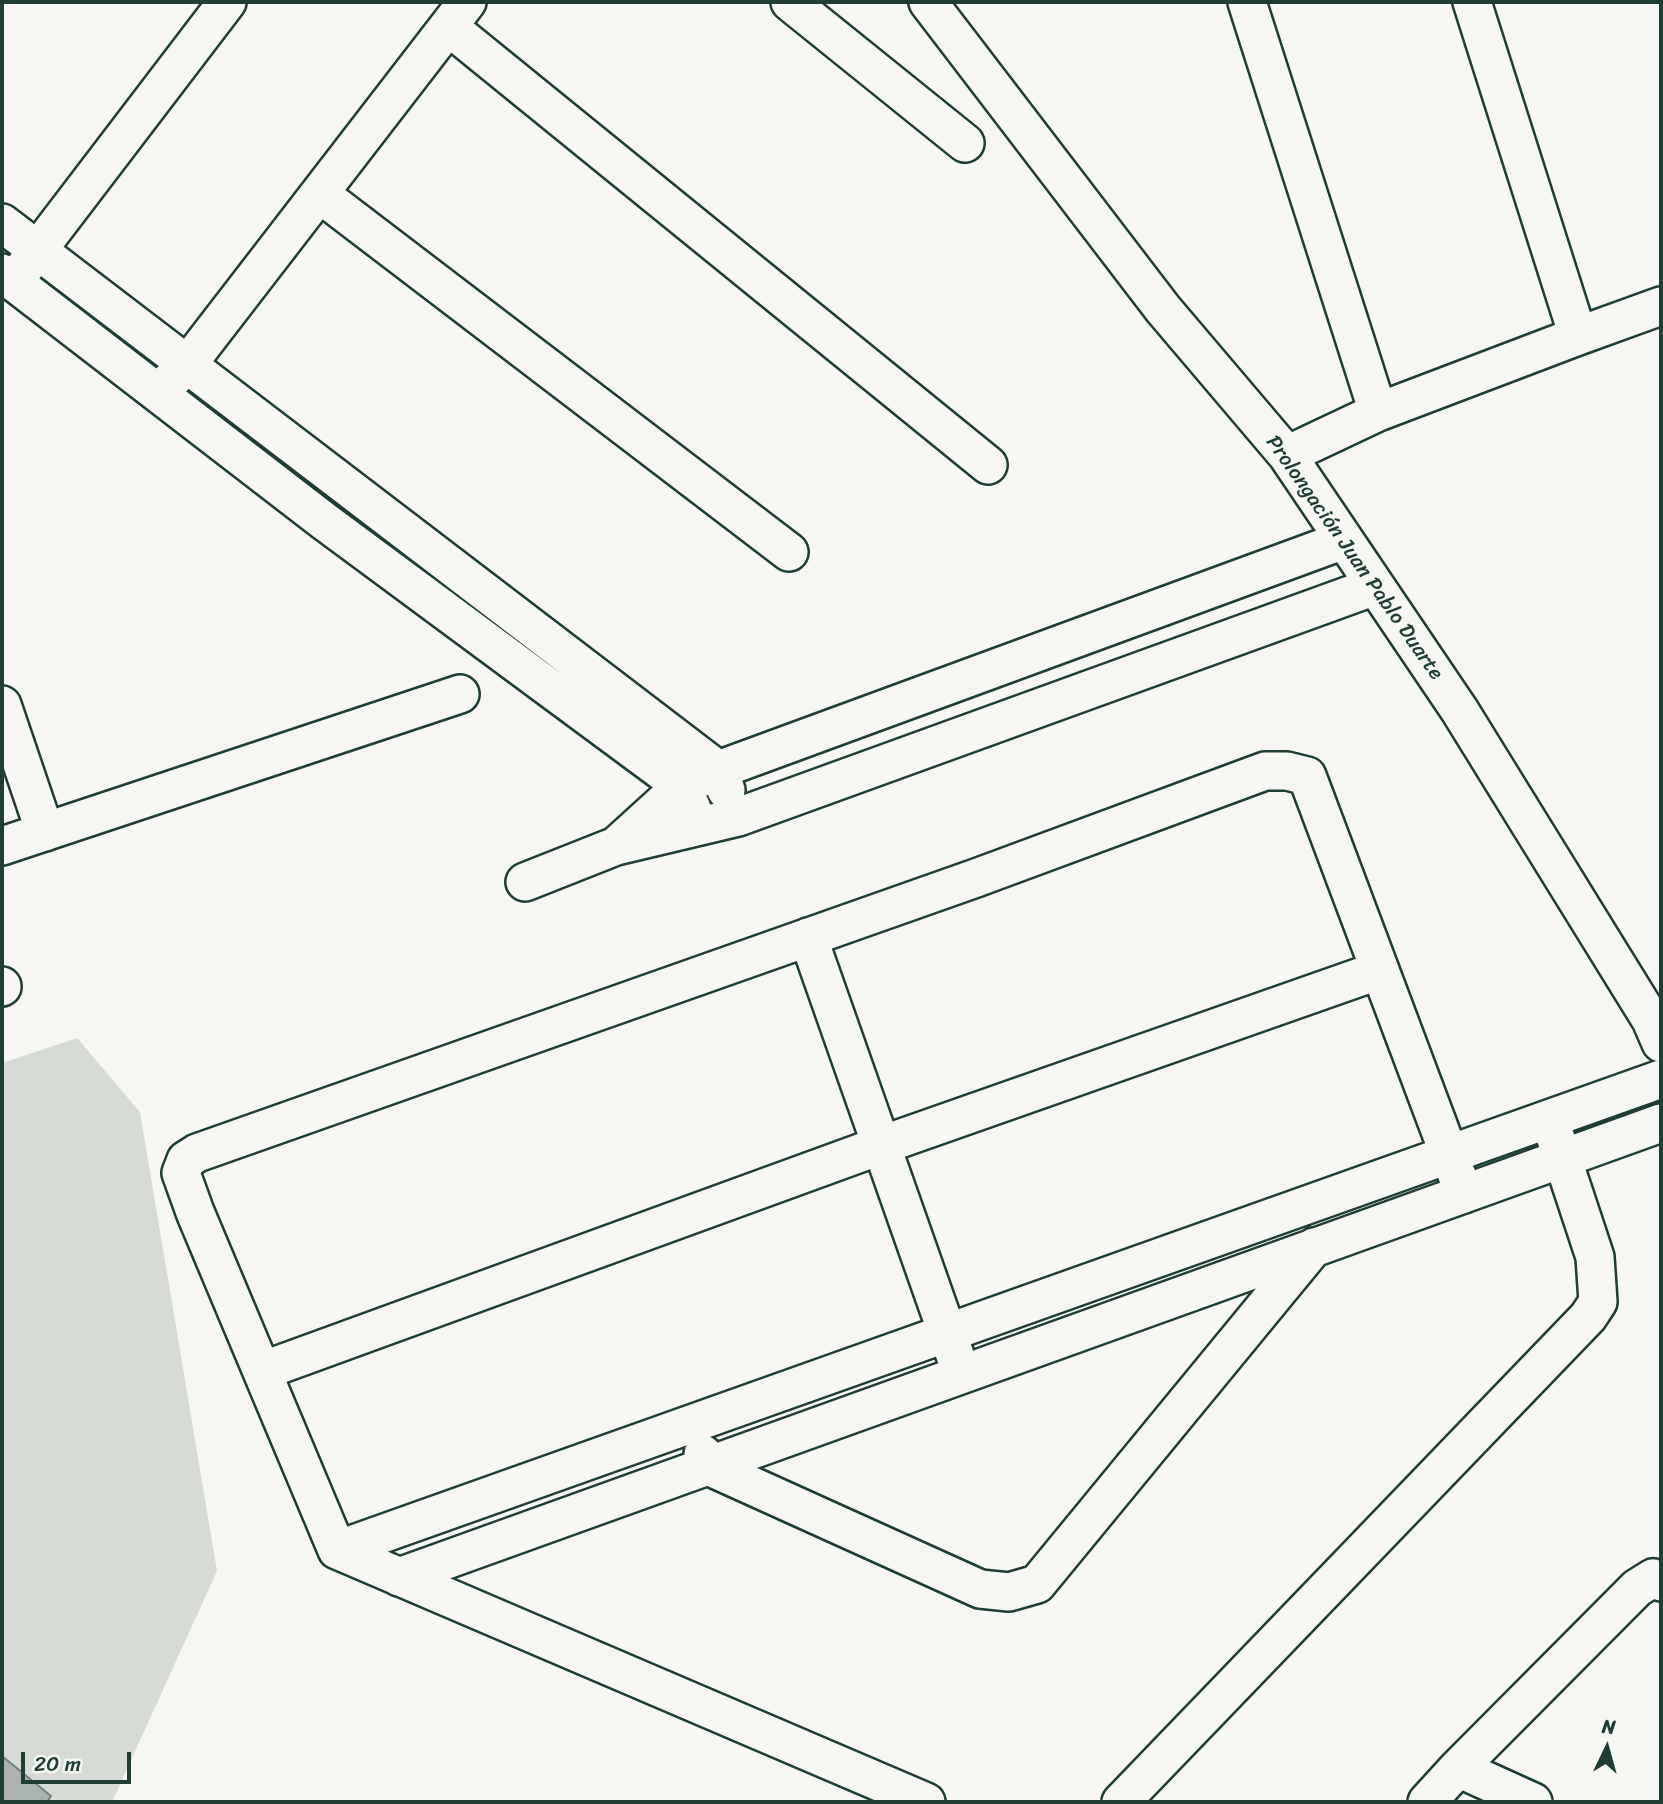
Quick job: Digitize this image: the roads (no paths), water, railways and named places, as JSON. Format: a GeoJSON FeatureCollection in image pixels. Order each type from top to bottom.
{"type":"FeatureCollection","features":[{"type":"Feature","properties":{"kind":"street"},"geometry":{"type":"LineString","coordinates":[[227,2],[37,250],[8,277],[324,521],[682,786],[699,827]]}},
{"type":"Feature","properties":{"kind":"street"},"geometry":{"type":"LineString","coordinates":[[790,2],[965,142]]}},
{"type":"Feature","properties":{"kind":"street","name":"Prolongación Juan Pablo Duarte"},"geometry":{"type":"LineString","coordinates":[[928,2],[1163,309],[1287,456],[1460,711],[1658,1027]]}},
{"type":"Feature","properties":{"kind":"street"},"geometry":{"type":"LineString","coordinates":[[1247,2],[1378,412]]}},
{"type":"Feature","properties":{"kind":"street"},"geometry":{"type":"LineString","coordinates":[[1472,2],[1578,335]]}},
{"type":"Feature","properties":{"kind":"street"},"geometry":{"type":"LineString","coordinates":[[158,393],[187,365],[458,14],[988,465]]}},
{"type":"Feature","properties":{"kind":"street"},"geometry":{"type":"LineString","coordinates":[[320,194],[789,552]]}},
{"type":"Feature","properties":{"kind":"street"},"geometry":{"type":"LineString","coordinates":[[2,223],[718,770],[738,817]]}},
{"type":"Feature","properties":{"kind":"street"},"geometry":{"type":"LineString","coordinates":[[1287,456],[1378,412],[1661,306]]}},
{"type":"Feature","properties":{"kind":"street"},"geometry":{"type":"LineString","coordinates":[[616,846],[682,786],[718,770],[1344,540]]}},
{"type":"Feature","properties":{"kind":"street"},"geometry":{"type":"LineString","coordinates":[[525,882],[616,846],[738,817],[1375,586]]}},
{"type":"Feature","properties":{"kind":"street"},"geometry":{"type":"LineString","coordinates":[[2,846],[460,694]]}},
{"type":"Feature","properties":{"kind":"street"},"geometry":{"type":"LineString","coordinates":[[2,705],[45,832]]}},
{"type":"Feature","properties":{"kind":"street"},"geometry":{"type":"LineString","coordinates":[[926,1802],[337,1550],[195,1212],[181,1173],[186,1160],[197,1153],[976,878],[1265,771],[1287,771],[1307,776],[1464,1194]]}},
{"type":"Feature","properties":{"kind":"street"},"geometry":{"type":"LineString","coordinates":[[808,937],[961,1375]]}},
{"type":"Feature","properties":{"kind":"street"},"geometry":{"type":"LineString","coordinates":[[262,1371],[882,1145],[1380,970]]}},
{"type":"Feature","properties":{"kind":"street"},"geometry":{"type":"LineString","coordinates":[[337,1550],[1661,1079]]}},
{"type":"Feature","properties":{"kind":"street"},"geometry":{"type":"LineString","coordinates":[[1121,1802],[1588,1317],[1598,1302],[1595,1257],[1549,1119]]}},
{"type":"Feature","properties":{"kind":"street"},"geometry":{"type":"LineString","coordinates":[[399,1577],[1661,1123]]}},
{"type":"Feature","properties":{"kind":"street"},"geometry":{"type":"LineString","coordinates":[[1296,1209],[1315,1247]]}},
{"type":"Feature","properties":{"kind":"street"},"geometry":{"type":"LineString","coordinates":[[689,1424],[708,1466],[980,1589],[1009,1592],[1037,1584],[1315,1247]]}},
{"type":"Feature","properties":{"kind":"street"},"geometry":{"type":"LineString","coordinates":[[1427,1802],[1637,1588],[1658,1576]]}},
{"type":"Feature","properties":{"kind":"street"},"geometry":{"type":"LineString","coordinates":[[1458,1768],[1533,1802]]}}]}
